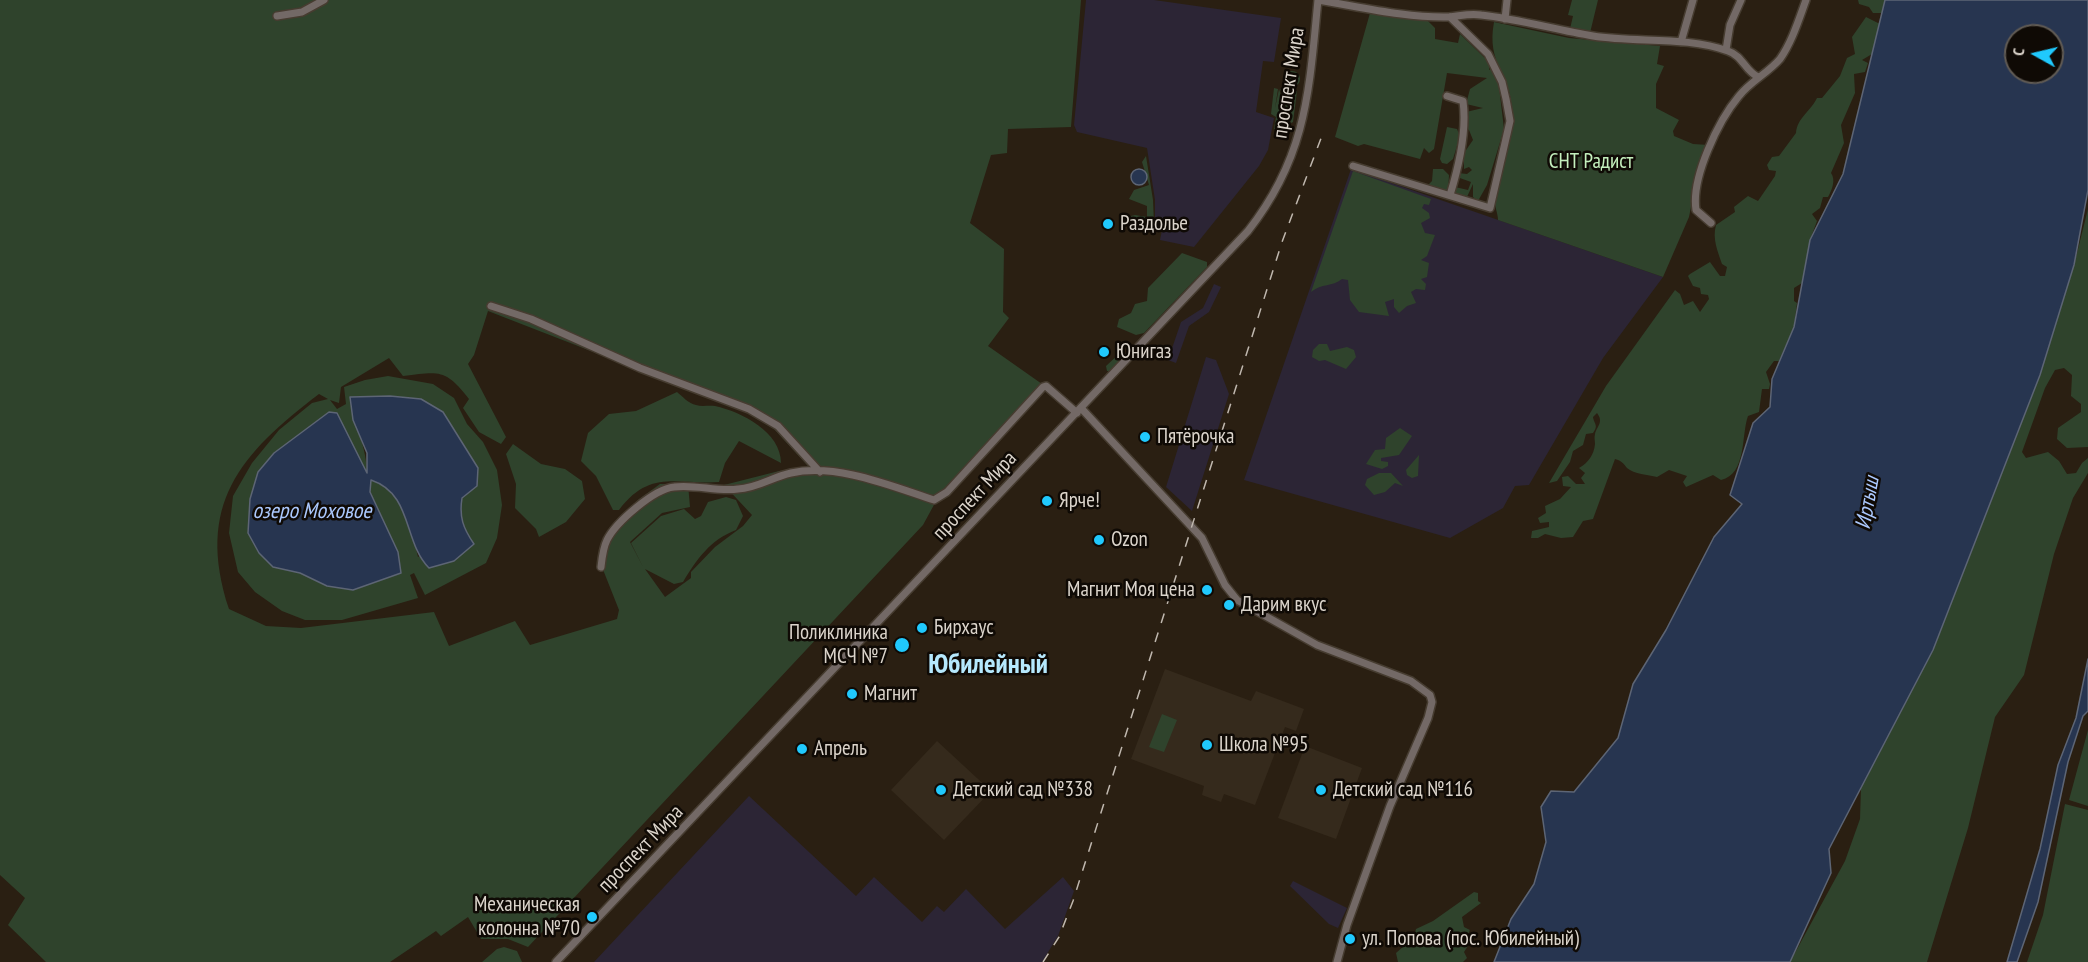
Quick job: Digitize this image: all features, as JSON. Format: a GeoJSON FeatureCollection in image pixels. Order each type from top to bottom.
{"type":"FeatureCollection","features":[{"type":"Feature","properties":{"kind":"street"},"geometry":{"type":"LineString","coordinates":[[277,16],[312,9],[324,0]]}},
{"type":"Feature","properties":{"kind":"street"},"geometry":{"type":"LineString","coordinates":[[1318,0],[1380,10],[1450,17],[1466,14],[1505,19],[1594,36],[1690,42],[1726,50],[1740,57],[1751,73],[1758,76]]}},
{"type":"Feature","properties":{"kind":"street","name":"проспект Мира"},"geometry":{"type":"LineString","coordinates":[[556,962],[1248,231],[1271,199],[1291,161],[1298,138],[1308,91],[1318,0]]}},
{"type":"Feature","properties":{"kind":"street"},"geometry":{"type":"LineString","coordinates":[[1505,19],[1507,0]]}},
{"type":"Feature","properties":{"kind":"street"},"geometry":{"type":"LineString","coordinates":[[1681,42],[1693,0]]}},
{"type":"Feature","properties":{"kind":"street"},"geometry":{"type":"LineString","coordinates":[[1726,50],[1730,25],[1740,0]]}},
{"type":"Feature","properties":{"kind":"street"},"geometry":{"type":"LineString","coordinates":[[1711,224],[1696,210],[1696,186],[1712,141],[1738,96],[1780,58],[1806,0]]}},
{"type":"Feature","properties":{"kind":"street"},"geometry":{"type":"LineString","coordinates":[[1353,166],[1490,208],[1510,121],[1504,90],[1488,54],[1450,17]]}},
{"type":"Feature","properties":{"kind":"street"},"geometry":{"type":"LineString","coordinates":[[1447,96],[1463,101],[1464,111],[1463,139],[1450,195]]}},
{"type":"Feature","properties":{"kind":"street"},"geometry":{"type":"LineString","coordinates":[[491,306],[531,319],[640,368],[749,409],[778,426],[820,472]]}},
{"type":"Feature","properties":{"kind":"street"},"geometry":{"type":"LineString","coordinates":[[601,567],[604,549],[615,529],[647,499],[665,488],[676,486],[737,490],[757,487],[789,473],[820,472],[849,476],[934,500],[947,492],[1046,386],[1079,410],[1202,538],[1225,585],[1237,600],[1317,645],[1411,681],[1430,695],[1432,702],[1428,718],[1387,815],[1347,925],[1337,962]]}},
{"type":"Feature","properties":{"kind":"shaded area"},"geometry":{"type":"Polygon","coordinates":[[[1086,0],[1154,0],[1281,18],[1274,62],[1263,61],[1256,112],[1274,118],[1268,150],[1259,166],[1194,247],[1160,240],[1162,230],[1155,228],[1155,200],[1147,148],[1077,132],[1074,125],[1086,0]]]}},
{"type":"Feature","properties":{"kind":"shaded area"},"geometry":{"type":"Polygon","coordinates":[[[1351,169],[1663,277],[1603,358],[1529,485],[1515,486],[1503,508],[1450,538],[1244,480],[1351,169]]]}},
{"type":"Feature","properties":{"kind":"shaded area"},"geometry":{"type":"Polygon","coordinates":[[[1214,284],[1221,287],[1209,312],[1189,326],[1176,363],[1168,360],[1181,322],[1203,308],[1214,284]]]}},
{"type":"Feature","properties":{"kind":"shaded area"},"geometry":{"type":"Polygon","coordinates":[[[1206,357],[1216,360],[1229,394],[1192,511],[1166,487],[1206,357]]]}},
{"type":"Feature","properties":{"kind":"shaded area","name":"Школа №95"},"geometry":{"type":"Polygon","coordinates":[[[1165,669],[1251,701],[1256,691],[1304,709],[1296,731],[1285,727],[1255,805],[1224,794],[1221,802],[1202,795],[1204,786],[1131,759],[1165,669]]]}},
{"type":"Feature","properties":{"kind":"shaded area","name":"Детский сад №338"},"geometry":{"type":"Polygon","coordinates":[[[937,741],[991,791],[944,840],[891,790],[937,741]]]}},
{"type":"Feature","properties":{"kind":"shaded area","name":"Детский сад №116"},"geometry":{"type":"Polygon","coordinates":[[[1305,746],[1362,768],[1336,839],[1278,818],[1305,746]]]}},
{"type":"Feature","properties":{"kind":"shaded area"},"geometry":{"type":"Polygon","coordinates":[[[749,796],[856,896],[874,877],[922,922],[937,906],[944,912],[966,889],[1005,929],[1063,877],[1074,891],[1058,936],[1042,962],[594,962],[749,796]]]}},
{"type":"Feature","properties":{"kind":"shaded area"},"geometry":{"type":"Polygon","coordinates":[[[1293,881],[1347,908],[1338,928],[1329,924],[1290,886],[1293,881]]]}},
{"type":"Feature","properties":{"kind":"green space"},"geometry":{"type":"Polygon","coordinates":[[[0,0],[1081,0],[1071,127],[1008,129],[1007,153],[991,155],[970,223],[1004,249],[1003,312],[1009,318],[988,346],[1042,384],[941,492],[923,525],[528,947],[508,939],[481,939],[468,917],[441,936],[436,931],[390,962],[46,962],[8,925],[25,898],[0,875],[0,0]],[[488,311],[474,355],[468,364],[506,437],[501,444],[479,432],[463,408],[469,399],[454,382],[440,374],[433,373],[403,376],[389,358],[341,387],[339,403],[330,400],[337,409],[346,404],[344,387],[388,376],[433,384],[454,398],[467,424],[483,442],[497,470],[502,505],[497,538],[486,563],[425,595],[414,573],[410,575],[418,598],[342,620],[305,620],[282,611],[255,592],[238,572],[229,533],[233,496],[252,463],[279,430],[312,403],[328,399],[319,394],[267,438],[247,461],[232,485],[222,511],[218,540],[220,572],[229,609],[266,626],[301,628],[434,612],[449,646],[515,621],[530,645],[617,619],[619,610],[598,557],[638,500],[660,484],[688,484],[690,507],[662,513],[630,542],[643,567],[631,543],[661,516],[684,509],[695,519],[701,516],[708,502],[726,497],[736,500],[743,516],[736,530],[719,539],[705,551],[683,582],[674,584],[645,569],[665,597],[691,578],[691,572],[715,547],[743,526],[752,515],[724,485],[779,471],[810,468],[774,429],[740,409],[488,311]],[[390,396],[351,397],[365,454],[367,474],[329,412],[274,453],[258,472],[251,499],[273,566],[300,573],[327,586],[353,590],[401,573],[391,539],[370,491],[371,480],[382,485],[398,502],[409,523],[418,557],[465,530],[459,514],[462,498],[477,486],[443,412],[421,399],[390,396]]]}},
{"type":"Feature","properties":{"kind":"green space"},"geometry":{"type":"Polygon","coordinates":[[[1572,0],[1598,0],[1590,33],[1570,29],[1573,16],[1568,15],[1572,0]]]}},
{"type":"Feature","properties":{"kind":"green space"},"geometry":{"type":"Polygon","coordinates":[[[1858,0],[1885,0],[1882,13],[1873,13],[1869,7],[1859,4],[1858,0]]]}},
{"type":"Feature","properties":{"kind":"green space"},"geometry":{"type":"Polygon","coordinates":[[[1370,13],[1426,19],[1435,28],[1435,39],[1458,43],[1460,34],[1490,63],[1489,70],[1492,68],[1498,78],[1504,129],[1487,185],[1478,201],[1473,197],[1473,184],[1466,199],[1452,195],[1455,187],[1468,190],[1471,182],[1457,177],[1458,173],[1467,174],[1472,170],[1469,167],[1464,169],[1464,153],[1473,140],[1469,130],[1463,127],[1466,112],[1483,108],[1466,104],[1470,89],[1487,78],[1447,73],[1434,149],[1429,153],[1424,148],[1420,159],[1364,144],[1358,146],[1335,137],[1370,13]]]}},
{"type":"Feature","properties":{"kind":"green space"},"geometry":{"type":"Polygon","coordinates":[[[1866,17],[1880,24],[1872,54],[1862,60],[1868,63],[1865,72],[1854,74],[1855,93],[1841,125],[1844,143],[1831,173],[1832,188],[1828,197],[1823,197],[1820,208],[1812,214],[1817,221],[1810,240],[1802,283],[1794,288],[1794,301],[1797,303],[1794,327],[1779,361],[1774,361],[1766,372],[1770,384],[1769,389],[1762,389],[1759,412],[1748,416],[1742,453],[1735,470],[1721,480],[1713,475],[1686,487],[1683,482],[1687,476],[1669,470],[1657,477],[1641,474],[1630,470],[1621,461],[1615,459],[1593,519],[1583,521],[1573,537],[1561,538],[1545,534],[1538,538],[1531,538],[1532,531],[1549,527],[1549,522],[1540,523],[1538,518],[1546,513],[1545,506],[1560,499],[1571,487],[1563,486],[1562,477],[1568,476],[1576,484],[1585,484],[1581,478],[1585,473],[1579,468],[1588,461],[1593,452],[1595,434],[1600,421],[1597,413],[1593,417],[1596,426],[1593,433],[1586,434],[1583,445],[1573,451],[1570,462],[1557,481],[1549,483],[1606,386],[1675,290],[1680,294],[1684,305],[1693,301],[1700,312],[1709,299],[1708,295],[1701,294],[1700,288],[1693,286],[1688,276],[1710,262],[1720,276],[1725,276],[1727,267],[1722,264],[1715,240],[1716,225],[1735,212],[1734,207],[1748,196],[1758,201],[1775,176],[1776,171],[1769,170],[1767,165],[1772,157],[1779,156],[1817,98],[1822,98],[1840,76],[1847,58],[1855,54],[1852,37],[1866,17]]]}},
{"type":"Feature","properties":{"kind":"green space","name":"СНТ Радист"},"geometry":{"type":"Polygon","coordinates":[[[1494,22],[1569,38],[1660,46],[1657,64],[1664,66],[1656,84],[1656,108],[1679,120],[1673,131],[1674,136],[1693,144],[1709,145],[1692,191],[1694,192],[1689,217],[1663,277],[1498,220],[1495,201],[1496,187],[1510,133],[1512,111],[1508,87],[1493,49],[1494,22]]]}},
{"type":"Feature","properties":{"kind":"green space"},"geometry":{"type":"Polygon","coordinates":[[[1292,71],[1300,79],[1292,87],[1284,79],[1292,71]]]}},
{"type":"Feature","properties":{"kind":"green space"},"geometry":{"type":"Polygon","coordinates":[[[1274,88],[1278,89],[1275,108],[1279,89],[1290,123],[1280,125],[1280,128],[1290,127],[1289,134],[1274,129],[1276,117],[1271,114],[1274,88]]]}},
{"type":"Feature","properties":{"kind":"green space"},"geometry":{"type":"Polygon","coordinates":[[[1280,89],[1297,91],[1291,123],[1280,89]]]}},
{"type":"Feature","properties":{"kind":"green space"},"geometry":{"type":"Polygon","coordinates":[[[1447,127],[1457,129],[1460,136],[1453,159],[1447,164],[1442,163],[1440,159],[1447,127]]]}},
{"type":"Feature","properties":{"kind":"green space"},"geometry":{"type":"Polygon","coordinates":[[[1146,156],[1153,200],[1154,225],[1145,224],[1136,219],[1134,227],[1126,222],[1127,217],[1135,215],[1147,217],[1147,206],[1129,199],[1134,190],[1149,185],[1142,162],[1146,156]]]}},
{"type":"Feature","properties":{"kind":"green space"},"geometry":{"type":"Polygon","coordinates":[[[1433,169],[1443,169],[1449,175],[1448,193],[1426,187],[1432,181],[1433,169]]]}},
{"type":"Feature","properties":{"kind":"green space"},"geometry":{"type":"Polygon","coordinates":[[[1353,171],[1431,199],[1429,205],[1424,204],[1422,208],[1429,213],[1430,218],[1421,223],[1425,233],[1435,235],[1427,256],[1421,260],[1429,263],[1427,277],[1421,279],[1426,284],[1425,290],[1416,289],[1411,292],[1416,303],[1407,306],[1399,313],[1394,307],[1394,299],[1385,302],[1389,316],[1359,312],[1350,300],[1348,280],[1342,279],[1311,292],[1353,171]]]}},
{"type":"Feature","properties":{"kind":"green space"},"geometry":{"type":"Polygon","coordinates":[[[2088,209],[2088,447],[2067,448],[2057,439],[2058,428],[2081,412],[2081,404],[2071,396],[2072,375],[2064,368],[2055,370],[2045,388],[2022,452],[2026,458],[2048,452],[2059,461],[2067,474],[2076,473],[2088,458],[2088,473],[2073,498],[2054,554],[2024,675],[1995,717],[1968,828],[1927,962],[1790,962],[1845,861],[1860,819],[1861,788],[1933,650],[2040,375],[2074,265],[2088,209]]]}},
{"type":"Feature","properties":{"kind":"green space"},"geometry":{"type":"Polygon","coordinates":[[[1182,253],[1207,262],[1207,267],[1144,333],[1136,335],[1117,327],[1119,319],[1131,313],[1135,304],[1147,301],[1148,288],[1182,253]]]}},
{"type":"Feature","properties":{"kind":"green space"},"geometry":{"type":"Polygon","coordinates":[[[1319,344],[1327,344],[1330,351],[1347,347],[1354,350],[1356,357],[1346,369],[1325,360],[1319,361],[1312,357],[1313,350],[1319,344]]]}},
{"type":"Feature","properties":{"kind":"green space"},"geometry":{"type":"Polygon","coordinates":[[[1121,352],[1124,358],[1111,371],[1107,371],[1106,366],[1121,352]]]}},
{"type":"Feature","properties":{"kind":"green space"},"geometry":{"type":"Polygon","coordinates":[[[677,392],[693,404],[715,406],[748,418],[767,433],[774,442],[781,463],[739,441],[725,463],[719,482],[677,481],[653,484],[630,497],[619,510],[613,510],[596,476],[581,461],[588,433],[609,414],[636,411],[677,392]]]}},
{"type":"Feature","properties":{"kind":"green space"},"geometry":{"type":"Polygon","coordinates":[[[1400,428],[1412,436],[1399,455],[1381,458],[1381,461],[1388,462],[1388,466],[1382,469],[1366,464],[1375,450],[1385,449],[1386,438],[1400,428]]]}},
{"type":"Feature","properties":{"kind":"green space"},"geometry":{"type":"Polygon","coordinates":[[[513,444],[541,464],[565,469],[582,481],[585,499],[566,522],[539,537],[536,529],[515,508],[516,484],[506,454],[513,444]]]}},
{"type":"Feature","properties":{"kind":"green space"},"geometry":{"type":"Polygon","coordinates":[[[1419,455],[1418,476],[1412,478],[1407,475],[1406,470],[1419,455]]]}},
{"type":"Feature","properties":{"kind":"green space"},"geometry":{"type":"Polygon","coordinates":[[[1379,473],[1391,473],[1403,486],[1395,483],[1385,492],[1374,495],[1365,485],[1367,479],[1379,473]]]}},
{"type":"Feature","properties":{"kind":"green space"},"geometry":{"type":"Polygon","coordinates":[[[1162,714],[1177,720],[1164,752],[1149,747],[1162,714]]]}},
{"type":"Feature","properties":{"kind":"green space"},"geometry":{"type":"Polygon","coordinates":[[[2088,730],[2088,806],[2069,800],[2088,730]]]}},
{"type":"Feature","properties":{"kind":"green space"},"geometry":{"type":"Polygon","coordinates":[[[2065,804],[2088,810],[2088,962],[2027,962],[2043,915],[2065,804]]]}},
{"type":"Feature","properties":{"kind":"green space"},"geometry":{"type":"Polygon","coordinates":[[[1474,892],[1478,893],[1478,901],[1481,903],[1462,917],[1464,927],[1470,930],[1467,936],[1470,943],[1464,952],[1467,958],[1463,962],[1398,962],[1396,953],[1414,937],[1416,929],[1433,921],[1474,892]]]}},
{"type":"Feature","properties":{"kind":"green space"},"geometry":{"type":"Polygon","coordinates":[[[504,947],[517,951],[522,962],[482,962],[497,949],[504,947]]]}},
{"type":"Feature","properties":{"kind":"water","name":"Иртыш"},"geometry":{"type":"Polygon","coordinates":[[[1885,0],[2088,0],[2088,190],[2074,265],[2040,375],[1933,650],[1829,849],[1831,873],[1790,962],[1494,962],[1511,919],[1534,884],[1546,842],[1541,807],[1551,791],[1574,792],[1618,738],[1633,684],[1666,630],[1714,537],[1742,504],[1730,495],[1753,423],[1770,407],[1772,379],[1794,327],[1810,240],[1843,174],[1885,0]]]}},
{"type":"Feature","properties":{"kind":"water"},"geometry":{"type":"Polygon","coordinates":[[[1139,169],[1145,171],[1147,177],[1145,183],[1139,185],[1133,183],[1131,177],[1133,171],[1139,169]]]}},
{"type":"Feature","properties":{"kind":"water","name":"озеро Моховое"},"geometry":{"type":"Polygon","coordinates":[[[390,396],[421,399],[443,412],[478,468],[477,486],[462,498],[461,505],[463,522],[474,544],[454,561],[429,568],[415,545],[401,507],[394,496],[371,480],[370,492],[398,552],[401,573],[353,590],[327,586],[300,573],[273,567],[259,553],[248,533],[250,499],[258,472],[274,453],[329,412],[337,413],[367,473],[367,453],[353,420],[350,397],[390,396]]]}},
{"type":"Feature","properties":{"kind":"water"},"geometry":{"type":"Polygon","coordinates":[[[2088,659],[2088,711],[2083,716],[2068,762],[2038,902],[2017,962],[2007,962],[2040,849],[2058,765],[2076,718],[2088,659]]]}},
{"type":"Feature","properties":{"kind":"railway"},"geometry":{"type":"LineString","coordinates":[[1043,962],[1059,937],[1073,901],[1282,242],[1323,133]]}},
{"type":"Feature","properties":{"kind":"place","name":"Раздолье"},"geometry":{"type":"Point","coordinates":[1108,224]}},
{"type":"Feature","properties":{"kind":"place","name":"Юнигаз"},"geometry":{"type":"Point","coordinates":[1104,352]}},
{"type":"Feature","properties":{"kind":"place","name":"Пятёрочка"},"geometry":{"type":"Point","coordinates":[1145,437]}},
{"type":"Feature","properties":{"kind":"place","name":"Ярче!"},"geometry":{"type":"Point","coordinates":[1047,501]}},
{"type":"Feature","properties":{"kind":"place","name":"Ozon"},"geometry":{"type":"Point","coordinates":[1099,540]}},
{"type":"Feature","properties":{"kind":"place","name":"Магнит Моя цена"},"geometry":{"type":"Point","coordinates":[1207,590]}},
{"type":"Feature","properties":{"kind":"place","name":"Дарим вкус"},"geometry":{"type":"Point","coordinates":[1229,605]}},
{"type":"Feature","properties":{"kind":"place","name":"Бирхаус"},"geometry":{"type":"Point","coordinates":[922,628]}},
{"type":"Feature","properties":{"kind":"place","name":"Поликлиника МСЧ №7"},"geometry":{"type":"Point","coordinates":[902,645]}},
{"type":"Feature","properties":{"kind":"place","name":"Магнит"},"geometry":{"type":"Point","coordinates":[852,694]}},
{"type":"Feature","properties":{"kind":"place","name":"Школа №95"},"geometry":{"type":"Point","coordinates":[1207,745]}},
{"type":"Feature","properties":{"kind":"place","name":"Апрель"},"geometry":{"type":"Point","coordinates":[802,749]}},
{"type":"Feature","properties":{"kind":"place","name":"Детский сад №338"},"geometry":{"type":"Point","coordinates":[941,790]}},
{"type":"Feature","properties":{"kind":"place","name":"Детский сад №116"},"geometry":{"type":"Point","coordinates":[1321,790]}},
{"type":"Feature","properties":{"kind":"place","name":"Механическая колонна №70"},"geometry":{"type":"Point","coordinates":[592,917]}},
{"type":"Feature","properties":{"kind":"place","name":"ул. Попова (пос. Юбилейный)"},"geometry":{"type":"Point","coordinates":[1350,939]}},
{"type":"Feature","properties":{"kind":"district","name":"Юбилейный"},"geometry":{"type":"Point","coordinates":[988,665]}}]}
